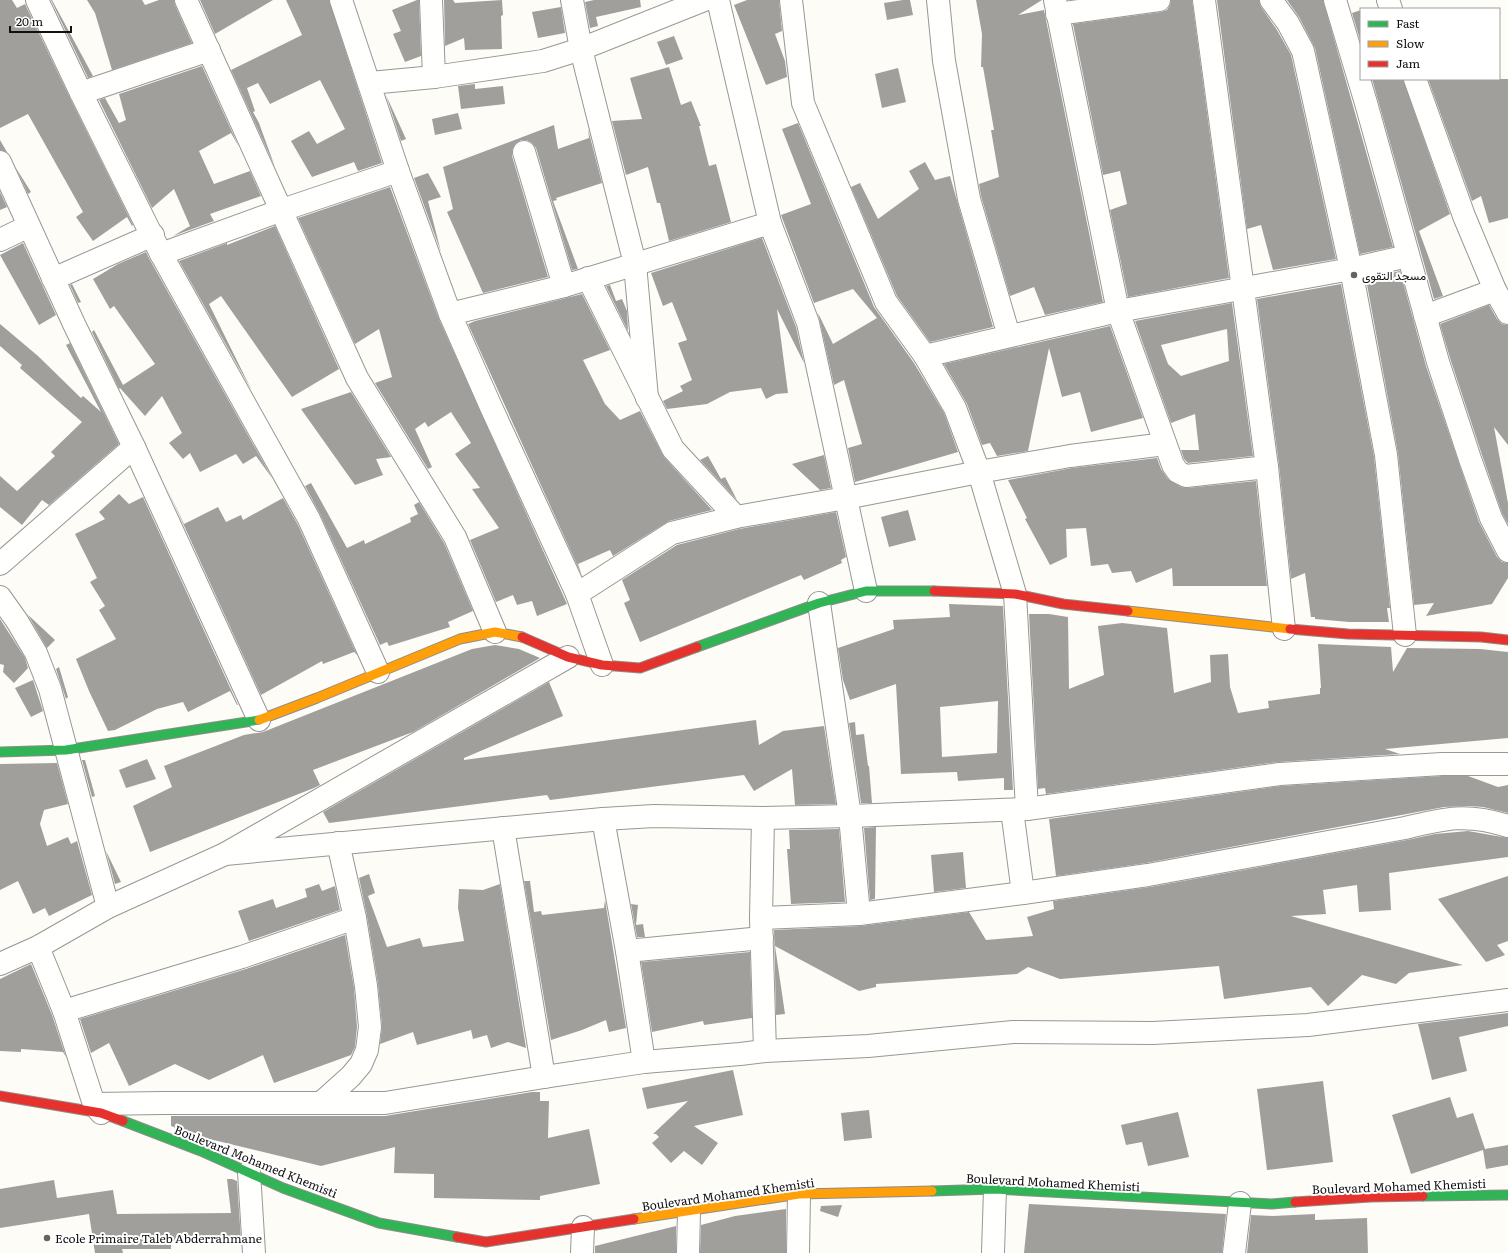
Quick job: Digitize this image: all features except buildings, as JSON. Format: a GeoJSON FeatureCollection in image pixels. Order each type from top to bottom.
{"type":"FeatureCollection","features":[{"type":"Feature","properties":{"kind":"street"},"geometry":{"type":"LineString","coordinates":[[38,0],[81,93],[157,244],[309,519],[378,672]]}},
{"type":"Feature","properties":{"kind":"street"},"geometry":{"type":"LineString","coordinates":[[186,0],[357,378],[455,536],[495,632]]}},
{"type":"Feature","properties":{"kind":"street"},"geometry":{"type":"LineString","coordinates":[[341,0],[370,83],[398,171],[450,314],[577,594],[602,665]]}},
{"type":"Feature","properties":{"kind":"street"},"geometry":{"type":"LineString","coordinates":[[431,0],[434,77]]}},
{"type":"Feature","properties":{"kind":"street"},"geometry":{"type":"LineString","coordinates":[[572,0],[580,49],[635,264],[647,398]]}},
{"type":"Feature","properties":{"kind":"street"},"geometry":{"type":"LineString","coordinates":[[370,83],[434,77],[543,61],[580,49],[704,0]]}},
{"type":"Feature","properties":{"kind":"street"},"geometry":{"type":"LineString","coordinates":[[718,0],[770,223],[808,323],[866,591]]}},
{"type":"Feature","properties":{"kind":"street"},"geometry":{"type":"LineString","coordinates":[[791,0],[803,104],[886,302],[925,356],[955,408],[979,472],[1015,594],[1023,893]]}},
{"type":"Feature","properties":{"kind":"street"},"geometry":{"type":"LineString","coordinates":[[938,0],[944,61],[969,199],[1008,336]]}},
{"type":"Feature","properties":{"kind":"street"},"geometry":{"type":"LineString","coordinates":[[1159,0],[1056,7],[1118,311],[1165,444],[1173,465],[1178,472],[1186,476],[1267,467]]}},
{"type":"Feature","properties":{"kind":"street"},"geometry":{"type":"LineString","coordinates":[[1204,0],[1267,467],[1284,629]]}},
{"type":"Feature","properties":{"kind":"street"},"geometry":{"type":"LineString","coordinates":[[1271,0],[1288,23],[1303,51],[1351,269],[1386,456],[1405,636]]}},
{"type":"Feature","properties":{"kind":"street"},"geometry":{"type":"LineString","coordinates":[[1335,0],[1366,103],[1438,362],[1491,518],[1508,551]]}},
{"type":"Feature","properties":{"kind":"street"},"geometry":{"type":"LineString","coordinates":[[81,93],[209,50]]}},
{"type":"Feature","properties":{"kind":"street"},"geometry":{"type":"LineString","coordinates":[[1415,80],[1464,216],[1495,290],[1508,313]]}},
{"type":"Feature","properties":{"kind":"street"},"geometry":{"type":"LineString","coordinates":[[524,152],[564,286]]}},
{"type":"Feature","properties":{"kind":"street"},"geometry":{"type":"LineString","coordinates":[[0,162],[74,324],[134,447],[259,720]]}},
{"type":"Feature","properties":{"kind":"street"},"geometry":{"type":"LineString","coordinates":[[53,279],[157,244],[282,210],[398,171]]}},
{"type":"Feature","properties":{"kind":"street"},"geometry":{"type":"LineString","coordinates":[[450,314],[564,286],[770,223]]}},
{"type":"Feature","properties":{"kind":"street"},"geometry":{"type":"LineString","coordinates":[[0,240],[29,226]]}},
{"type":"Feature","properties":{"kind":"street"},"geometry":{"type":"LineString","coordinates":[[925,356],[1118,311],[1242,290],[1351,269],[1408,256]]}},
{"type":"Feature","properties":{"kind":"street"},"geometry":{"type":"LineString","coordinates":[[588,278],[673,449],[736,517]]}},
{"type":"Feature","properties":{"kind":"street"},"geometry":{"type":"LineString","coordinates":[[1425,316],[1495,290]]}},
{"type":"Feature","properties":{"kind":"street"},"geometry":{"type":"LineString","coordinates":[[577,594],[672,533],[736,517],[846,498],[979,472],[1070,456],[1165,444]]}},
{"type":"Feature","properties":{"kind":"street"},"geometry":{"type":"LineString","coordinates":[[0,564],[134,447]]}},
{"type":"Feature","properties":{"kind":"street"},"geometry":{"type":"LineString","coordinates":[[0,752],[66,750],[259,720],[460,638],[495,632],[523,637],[568,657],[602,665],[640,668],[819,603],[866,591],[906,590],[1015,594],[1062,604],[1284,629],[1348,634],[1481,637],[1508,640]]}},
{"type":"Feature","properties":{"kind":"street"},"geometry":{"type":"LineString","coordinates":[[0,597],[18,621],[36,654],[50,688],[108,907]]}},
{"type":"Feature","properties":{"kind":"street"},"geometry":{"type":"LineString","coordinates":[[819,603],[850,816],[859,914]]}},
{"type":"Feature","properties":{"kind":"street"},"geometry":{"type":"LineString","coordinates":[[0,964],[38,947],[108,907],[225,854],[568,657]]}},
{"type":"Feature","properties":{"kind":"street"},"geometry":{"type":"LineString","coordinates":[[225,854],[604,819],[654,816],[763,818],[1020,809],[1280,774],[1442,764],[1508,764]]}},
{"type":"Feature","properties":{"kind":"street"},"geometry":{"type":"LineString","coordinates":[[627,951],[761,928],[1148,875],[1405,828],[1442,819],[1459,817],[1475,818],[1508,826]]}},
{"type":"Feature","properties":{"kind":"street"},"geometry":{"type":"LineString","coordinates":[[763,818],[761,928],[765,1051]]}},
{"type":"Feature","properties":{"kind":"street"},"geometry":{"type":"LineString","coordinates":[[604,819],[627,951],[644,1062]]}},
{"type":"Feature","properties":{"kind":"street"},"geometry":{"type":"LineString","coordinates":[[503,828],[544,1077]]}},
{"type":"Feature","properties":{"kind":"street"},"geometry":{"type":"LineString","coordinates":[[321,1103],[351,1076],[361,1064],[367,1050],[370,1027],[366,986],[354,918],[338,843]]}},
{"type":"Feature","properties":{"kind":"street"},"geometry":{"type":"LineString","coordinates":[[64,1011],[242,957],[354,918]]}},
{"type":"Feature","properties":{"kind":"street"},"geometry":{"type":"LineString","coordinates":[[38,947],[64,1011],[97,1109],[321,1103],[385,1103],[644,1062],[765,1051],[868,1046],[1014,1032],[1153,1033],[1308,1025],[1508,1000]]}},
{"type":"Feature","properties":{"kind":"street","name":"Boulevard Mohamed Khemisti"},"geometry":{"type":"LineString","coordinates":[[0,1096],[97,1109],[201,1150],[283,1188],[379,1223],[486,1242],[799,1194],[995,1189],[1272,1204],[1371,1197],[1508,1195]]}},
{"type":"Feature","properties":{"kind":"street"},"geometry":{"type":"LineString","coordinates":[[249,1172],[254,1253]]}},
{"type":"Feature","properties":{"kind":"street"},"geometry":{"type":"LineString","coordinates":[[993,1253],[995,1189]]}},
{"type":"Feature","properties":{"kind":"street"},"geometry":{"type":"LineString","coordinates":[[794,1250],[799,1194]]}},
{"type":"Feature","properties":{"kind":"street"},"geometry":{"type":"LineString","coordinates":[[1234,1253],[1240,1203]]}},
{"type":"Feature","properties":{"kind":"street"},"geometry":{"type":"LineString","coordinates":[[688,1253],[689,1211]]}},
{"type":"Feature","properties":{"kind":"street"},"geometry":{"type":"LineString","coordinates":[[582,1253],[583,1227]]}},
{"type":"Feature","properties":{"kind":"traffic: fast"},"geometry":{"type":"LineString","coordinates":[[697,647],[819,603],[866,591],[934,591]]}},
{"type":"Feature","properties":{"kind":"traffic: fast"},"geometry":{"type":"LineString","coordinates":[[0,752],[66,750],[259,720]]}},
{"type":"Feature","properties":{"kind":"traffic: fast"},"geometry":{"type":"LineString","coordinates":[[123,1121],[201,1151],[283,1188],[379,1223],[457,1237]]}},
{"type":"Feature","properties":{"kind":"traffic: fast"},"geometry":{"type":"LineString","coordinates":[[932,1191],[995,1189],[1272,1204],[1295,1202]]}},
{"type":"Feature","properties":{"kind":"traffic: fast"},"geometry":{"type":"LineString","coordinates":[[1423,1196],[1508,1195]]}},
{"type":"Feature","properties":{"kind":"traffic: slow"},"geometry":{"type":"LineString","coordinates":[[1128,611],[1290,629]]}},
{"type":"Feature","properties":{"kind":"traffic: slow"},"geometry":{"type":"LineString","coordinates":[[259,720],[317,698],[460,639],[495,632],[522,637]]}},
{"type":"Feature","properties":{"kind":"traffic: slow"},"geometry":{"type":"LineString","coordinates":[[634,1219],[799,1194],[932,1191]]}},
{"type":"Feature","properties":{"kind":"traffic: jam"},"geometry":{"type":"LineString","coordinates":[[934,591],[1015,594],[1063,604],[1128,611]]}},
{"type":"Feature","properties":{"kind":"traffic: jam"},"geometry":{"type":"LineString","coordinates":[[1290,629],[1348,634],[1481,637],[1508,640]]}},
{"type":"Feature","properties":{"kind":"traffic: jam"},"geometry":{"type":"LineString","coordinates":[[522,637],[568,657],[602,665],[640,668],[697,647]]}},
{"type":"Feature","properties":{"kind":"traffic: jam"},"geometry":{"type":"LineString","coordinates":[[0,1096],[101,1113],[123,1121]]}},
{"type":"Feature","properties":{"kind":"traffic: jam"},"geometry":{"type":"LineString","coordinates":[[1295,1202],[1371,1197],[1423,1196]]}},
{"type":"Feature","properties":{"kind":"traffic: jam"},"geometry":{"type":"LineString","coordinates":[[457,1237],[486,1242],[634,1219]]}},
{"type":"Feature","properties":{"kind":"place","name":"مسجد التقوى"},"geometry":{"type":"Point","coordinates":[1354,275]}},
{"type":"Feature","properties":{"kind":"place","name":"Ecole Primaire Taleb Abderrahmane"},"geometry":{"type":"Point","coordinates":[47,1238]}}]}
